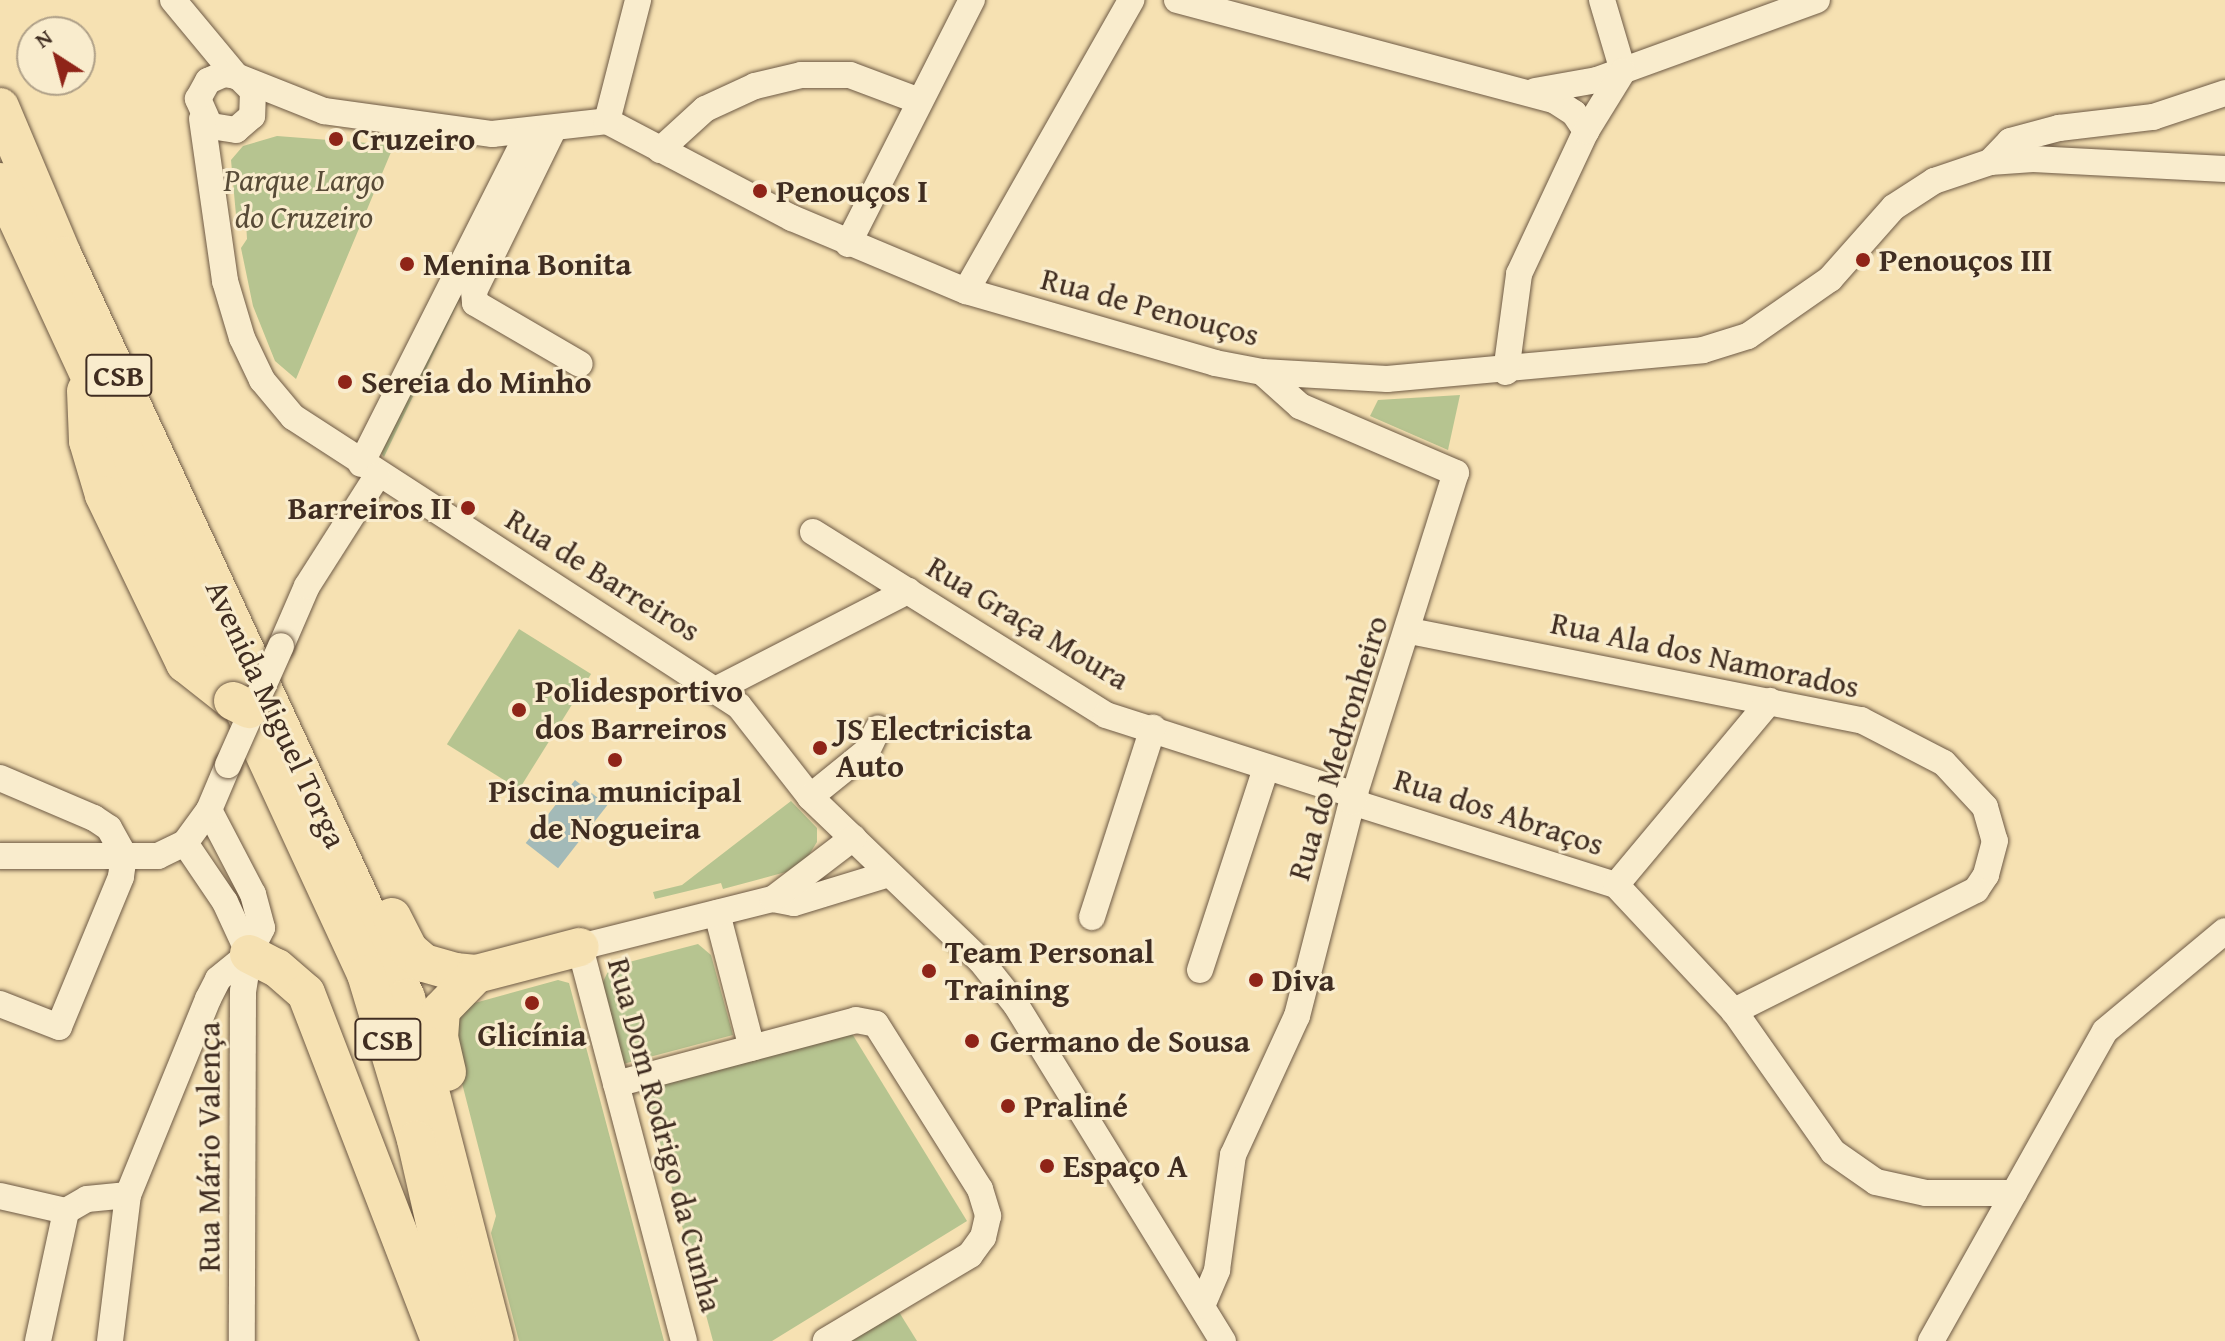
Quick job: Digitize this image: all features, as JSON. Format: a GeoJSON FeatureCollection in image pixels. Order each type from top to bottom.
{"type":"FeatureCollection","features":[{"type":"Feature","properties":{"kind":"highway","name":"Avenida Miguel Torga"},"geometry":{"type":"LineString","coordinates":[[0,107],[63,256],[406,998],[495,1341]]}},
{"type":"Feature","properties":{"kind":"highway","name":"Avenida Miguel Torga"},"geometry":{"type":"LineString","coordinates":[[0,182],[366,974],[416,1140],[462,1341]]}},
{"type":"Feature","properties":{"kind":"highway"},"geometry":{"type":"LineString","coordinates":[[86,372],[88,441],[104,495],[185,663],[244,707]]}},
{"type":"Feature","properties":{"kind":"highway"},"geometry":{"type":"LineString","coordinates":[[327,822],[363,859],[409,950],[424,963],[476,974],[580,947]]}},
{"type":"Feature","properties":{"kind":"highway"},"geometry":{"type":"LineString","coordinates":[[249,954],[277,968],[306,993],[440,1341]]}},
{"type":"Feature","properties":{"kind":"highway"},"geometry":{"type":"LineString","coordinates":[[464,1218],[475,1186],[439,1038],[441,1010],[476,974]]}},
{"type":"Feature","properties":{"kind":"street"},"geometry":{"type":"LineString","coordinates":[[173,0],[194,30],[238,77],[255,101],[209,172]]}},
{"type":"Feature","properties":{"kind":"street"},"geometry":{"type":"LineString","coordinates":[[201,88],[216,76],[238,77],[324,111],[492,134],[540,132],[607,121],[638,0]]}},
{"type":"Feature","properties":{"kind":"street"},"geometry":{"type":"LineString","coordinates":[[848,244],[972,0]]}},
{"type":"Feature","properties":{"kind":"street"},"geometry":{"type":"LineString","coordinates":[[966,291],[1131,0]]}},
{"type":"Feature","properties":{"kind":"street"},"geometry":{"type":"LineString","coordinates":[[1177,0],[1554,100],[1574,113],[1586,131]]}},
{"type":"Feature","properties":{"kind":"street"},"geometry":{"type":"LineString","coordinates":[[1506,372],[1519,274],[1586,131],[1623,71],[1602,0]]}},
{"type":"Feature","properties":{"kind":"street"},"geometry":{"type":"LineString","coordinates":[[1523,92],[1559,89],[1623,71],[1817,0]]}},
{"type":"Feature","properties":{"kind":"street"},"geometry":{"type":"LineString","coordinates":[[194,30],[201,88],[198,108],[202,119],[238,126],[324,111]]}},
{"type":"Feature","properties":{"kind":"street"},"geometry":{"type":"LineString","coordinates":[[660,150],[705,109],[755,86],[801,75],[850,75],[919,101]]}},
{"type":"Feature","properties":{"kind":"street"},"geometry":{"type":"LineString","coordinates":[[1990,162],[2010,141],[2059,128],[2153,117],[2225,93]]}},
{"type":"Feature","properties":{"kind":"street","name":"Rua de Barreiros"},"geometry":{"type":"LineString","coordinates":[[202,119],[225,281],[242,338],[262,380],[293,417],[369,470],[717,689],[751,720],[810,797],[981,961],[1016,1005],[1223,1341]]}},
{"type":"Feature","properties":{"kind":"street","name":"Rua de Penouços"},"geometry":{"type":"LineString","coordinates":[[607,121],[848,244],[966,291],[1262,372],[1387,379],[1506,372],[1703,350],[1748,336],[1830,279],[1894,207],[1934,181],[1990,162],[2033,159],[2225,169]]}},
{"type":"Feature","properties":{"kind":"street"},"geometry":{"type":"LineString","coordinates":[[540,132],[474,291],[475,303],[580,364]]}},
{"type":"Feature","properties":{"kind":"street"},"geometry":{"type":"LineString","coordinates":[[0,856],[158,856],[185,843],[209,810],[228,765],[244,707],[281,646],[307,586],[540,132]]}},
{"type":"Feature","properties":{"kind":"street","name":"Rua do Medronheiro"},"geometry":{"type":"LineString","coordinates":[[1202,1306],[1217,1270],[1217,1250],[1233,1155],[1297,1016],[1354,798],[1410,631],[1456,473],[1300,406],[1262,372]]}},
{"type":"Feature","properties":{"kind":"street","name":"Rua Graça Moura"},"geometry":{"type":"LineString","coordinates":[[813,532],[1106,715],[1153,728],[1354,798]]}},
{"type":"Feature","properties":{"kind":"street"},"geometry":{"type":"LineString","coordinates":[[717,689],[908,591]]}},
{"type":"Feature","properties":{"kind":"street","name":"Rua Ala dos Namorados"},"geometry":{"type":"LineString","coordinates":[[1410,631],[1861,720],[1944,763],[1985,807],[1995,841],[1986,875],[1976,890],[1734,1011]]}},
{"type":"Feature","properties":{"kind":"street"},"geometry":{"type":"LineString","coordinates":[[1616,885],[1770,701]]}},
{"type":"Feature","properties":{"kind":"street"},"geometry":{"type":"LineString","coordinates":[[810,797],[867,751],[878,728]]}},
{"type":"Feature","properties":{"kind":"street"},"geometry":{"type":"LineString","coordinates":[[1092,917],[1153,728]]}},
{"type":"Feature","properties":{"kind":"street"},"geometry":{"type":"LineString","coordinates":[[1200,970],[1266,768]]}},
{"type":"Feature","properties":{"kind":"street"},"geometry":{"type":"LineString","coordinates":[[0,778],[94,818],[109,828],[124,855],[121,877],[59,1027],[0,1004]]}},
{"type":"Feature","properties":{"kind":"street","name":"Rua dos Abraços"},"geometry":{"type":"LineString","coordinates":[[1354,798],[1616,885],[1734,1011],[1833,1152],[1876,1182],[1926,1193],[2014,1193]]}},
{"type":"Feature","properties":{"kind":"street","name":"Rua Mário Valença"},"geometry":{"type":"LineString","coordinates":[[209,810],[260,911],[262,928],[249,954],[243,991],[242,1341]]}},
{"type":"Feature","properties":{"kind":"street"},"geometry":{"type":"LineString","coordinates":[[580,947],[773,899],[853,838]]}},
{"type":"Feature","properties":{"kind":"street"},"geometry":{"type":"LineString","coordinates":[[110,1341],[128,1195],[218,979],[249,954],[225,902],[185,843]]}},
{"type":"Feature","properties":{"kind":"street"},"geometry":{"type":"LineString","coordinates":[[773,899],[794,903],[889,874]]}},
{"type":"Feature","properties":{"kind":"street"},"geometry":{"type":"LineString","coordinates":[[717,913],[752,1048]]}},
{"type":"Feature","properties":{"kind":"street"},"geometry":{"type":"LineString","coordinates":[[1931,1341],[2105,1031],[2225,931]]}},
{"type":"Feature","properties":{"kind":"street","name":"Rua Dom Rodrigo da Cunha"},"geometry":{"type":"LineString","coordinates":[[580,947],[684,1341]]}},
{"type":"Feature","properties":{"kind":"street"},"geometry":{"type":"LineString","coordinates":[[616,1084],[856,1020],[876,1024],[980,1189],[988,1216],[983,1237],[970,1255],[829,1340]]}},
{"type":"Feature","properties":{"kind":"street"},"geometry":{"type":"LineString","coordinates":[[0,1196],[66,1211],[87,1199],[128,1195]]}},
{"type":"Feature","properties":{"kind":"street"},"geometry":{"type":"LineString","coordinates":[[38,1341],[66,1211]]}},
{"type":"Feature","properties":{"kind":"street"},"geometry":{"type":"LineString","coordinates":[[1183,1276],[1217,1250]]}},
{"type":"Feature","properties":{"kind":"green space","name":"Parque Largo do Cruzeiro"},"geometry":{"type":"Polygon","coordinates":[[[277,136],[394,145],[296,379],[275,361],[253,306],[241,248],[247,239],[246,222],[236,215],[231,160],[243,146],[277,136]]]}},
{"type":"Feature","properties":{"kind":"green space"},"geometry":{"type":"Polygon","coordinates":[[[520,173],[384,457],[379,450],[520,173]]]}},
{"type":"Feature","properties":{"kind":"green space"},"geometry":{"type":"Polygon","coordinates":[[[1460,395],[1448,450],[1370,416],[1378,400],[1460,395]]]}},
{"type":"Feature","properties":{"kind":"green space","name":"Polidesportivo dos Barreiros"},"geometry":{"type":"Polygon","coordinates":[[[519,629],[591,674],[519,789],[447,744],[519,629]]]}},
{"type":"Feature","properties":{"kind":"green space"},"geometry":{"type":"Polygon","coordinates":[[[791,801],[817,828],[817,842],[807,858],[786,872],[723,889],[721,883],[655,899],[653,892],[682,885],[791,801]]]}},
{"type":"Feature","properties":{"kind":"green space"},"geometry":{"type":"Polygon","coordinates":[[[698,944],[711,955],[733,1035],[623,1064],[603,982],[610,967],[698,944]]]}},
{"type":"Feature","properties":{"kind":"green space"},"geometry":{"type":"Polygon","coordinates":[[[558,980],[569,983],[664,1341],[519,1341],[491,1233],[496,1216],[453,1048],[461,1013],[471,1004],[558,980]]]}},
{"type":"Feature","properties":{"kind":"green space"},"geometry":{"type":"Polygon","coordinates":[[[851,1032],[967,1221],[772,1341],[713,1341],[645,1088],[851,1032]]]}},
{"type":"Feature","properties":{"kind":"green space"},"geometry":{"type":"Polygon","coordinates":[[[899,1312],[917,1341],[851,1341],[899,1312]]]}},
{"type":"Feature","properties":{"kind":"water","name":"Piscina municipal de Nogueira"},"geometry":{"type":"Polygon","coordinates":[[[575,780],[607,805],[558,868],[526,843],[575,780]]]}},
{"type":"Feature","properties":{"kind":"place","name":"Cruzeiro"},"geometry":{"type":"Point","coordinates":[336,139]}},
{"type":"Feature","properties":{"kind":"place","name":"Penouços I"},"geometry":{"type":"Point","coordinates":[760,191]}},
{"type":"Feature","properties":{"kind":"place","name":"Penouços III"},"geometry":{"type":"Point","coordinates":[1863,260]}},
{"type":"Feature","properties":{"kind":"place","name":"Menina Bonita"},"geometry":{"type":"Point","coordinates":[407,264]}},
{"type":"Feature","properties":{"kind":"place","name":"Sereia do Minho"},"geometry":{"type":"Point","coordinates":[345,382]}},
{"type":"Feature","properties":{"kind":"place","name":"Barreiros II"},"geometry":{"type":"Point","coordinates":[468,508]}},
{"type":"Feature","properties":{"kind":"place","name":"Polidesportivo dos Barreiros"},"geometry":{"type":"Point","coordinates":[519,710]}},
{"type":"Feature","properties":{"kind":"place","name":"JS Electricista Auto"},"geometry":{"type":"Point","coordinates":[820,748]}},
{"type":"Feature","properties":{"kind":"place","name":"Piscina municipal de Nogueira"},"geometry":{"type":"Point","coordinates":[615,760]}},
{"type":"Feature","properties":{"kind":"place","name":"Team Personal Training"},"geometry":{"type":"Point","coordinates":[929,971]}},
{"type":"Feature","properties":{"kind":"place","name":"Diva"},"geometry":{"type":"Point","coordinates":[1256,980]}},
{"type":"Feature","properties":{"kind":"place","name":"Glicínia"},"geometry":{"type":"Point","coordinates":[532,1003]}},
{"type":"Feature","properties":{"kind":"place","name":"Germano de Sousa"},"geometry":{"type":"Point","coordinates":[972,1041]}},
{"type":"Feature","properties":{"kind":"place","name":"Praliné"},"geometry":{"type":"Point","coordinates":[1008,1106]}},
{"type":"Feature","properties":{"kind":"place","name":"Espaço A"},"geometry":{"type":"Point","coordinates":[1047,1166]}}]}
